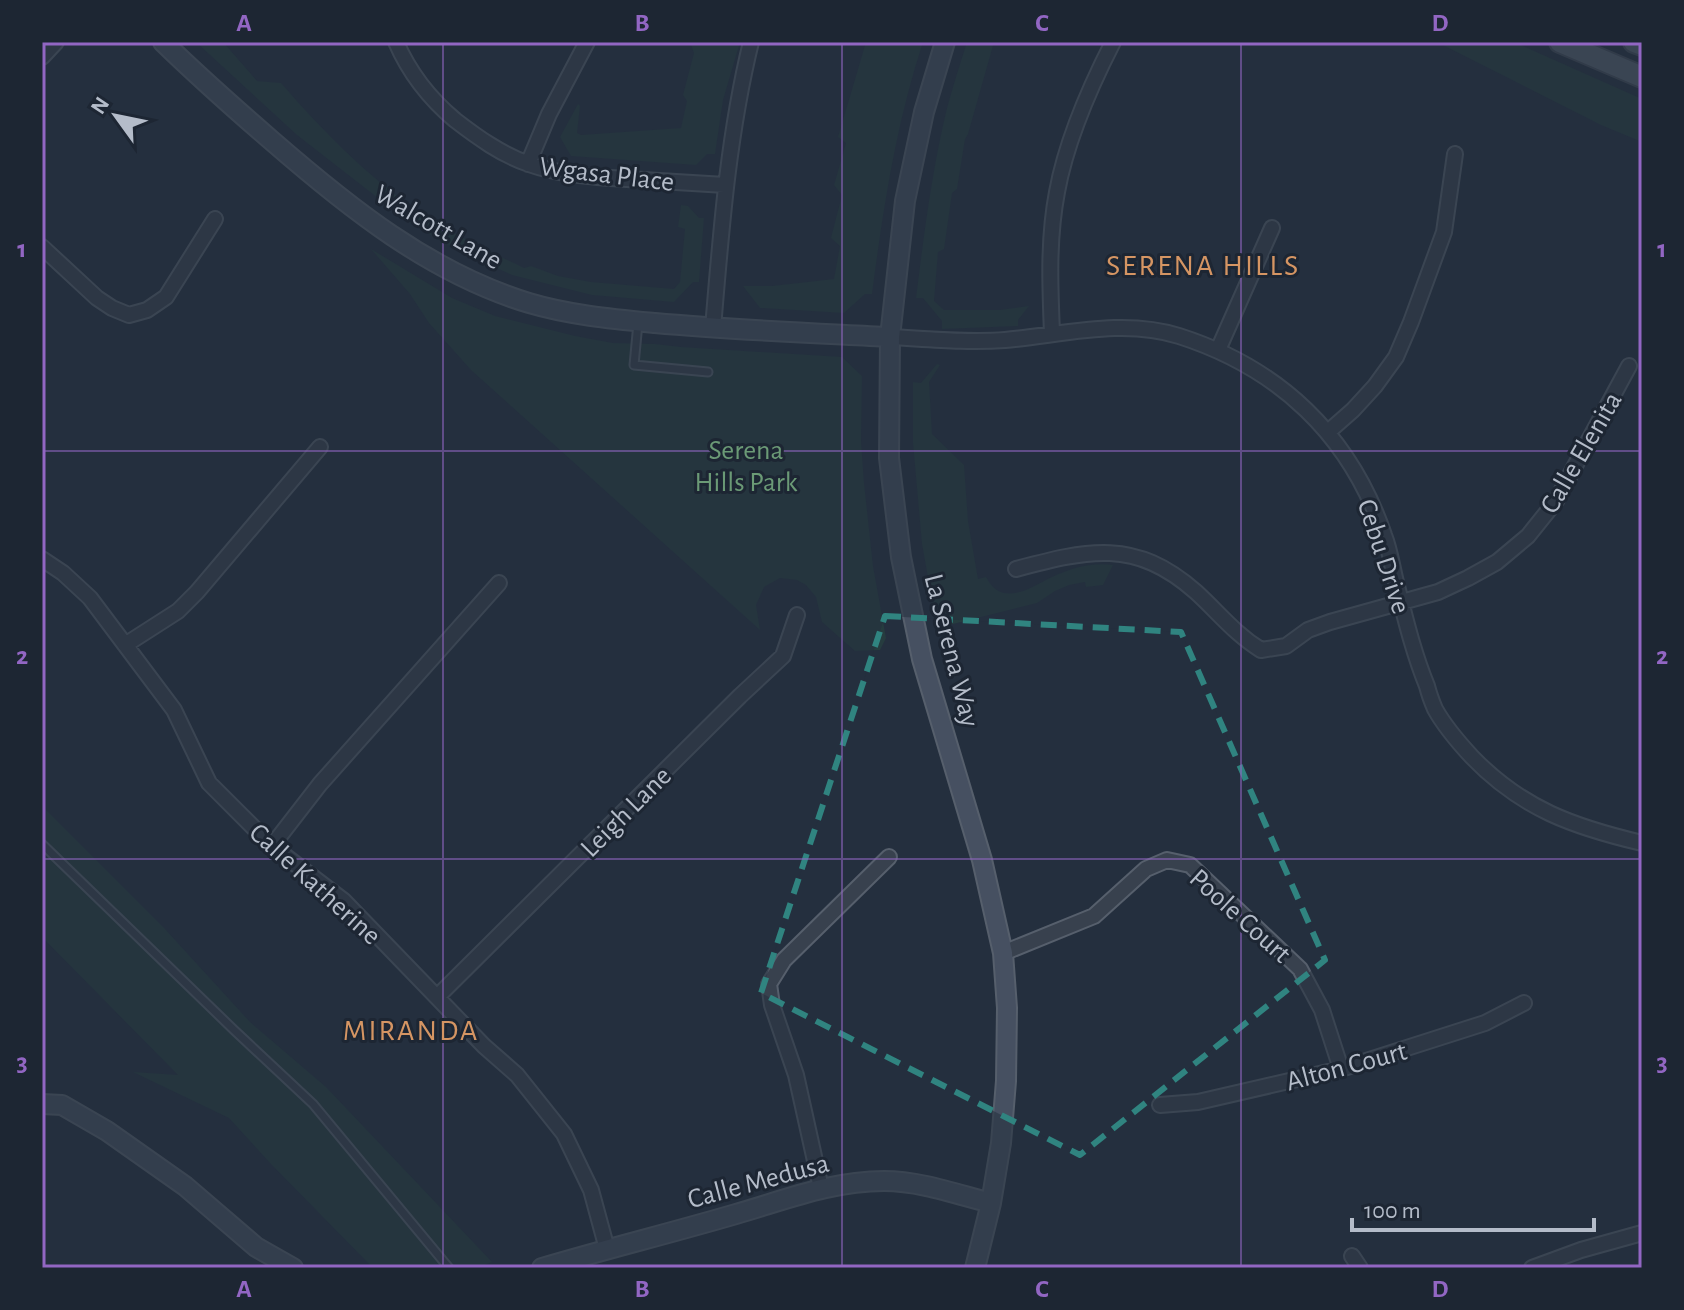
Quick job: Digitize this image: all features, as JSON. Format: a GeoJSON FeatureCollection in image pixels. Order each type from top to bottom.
{"type":"FeatureCollection","features":[{"type":"Feature","properties":{"kind":"main road"},"geometry":{"type":"LineString","coordinates":[[1560,42],[1642,77]]}},
{"type":"Feature","properties":{"kind":"main road"},"geometry":{"type":"LineString","coordinates":[[1634,42],[1642,45]]}},
{"type":"Feature","properties":{"kind":"street"},"geometry":{"type":"LineString","coordinates":[[42,57],[56,42]]}},
{"type":"Feature","properties":{"kind":"street","name":"Walcott Lane"},"geometry":{"type":"LineString","coordinates":[[163,42],[348,205],[406,245],[480,286],[532,304],[638,321],[890,337]]}},
{"type":"Feature","properties":{"kind":"street","name":"Wgasa Place"},"geometry":{"type":"LineString","coordinates":[[396,42],[418,81],[441,109],[472,133],[528,164],[592,176],[725,185]]}},
{"type":"Feature","properties":{"kind":"street"},"geometry":{"type":"LineString","coordinates":[[528,164],[549,114],[587,42]]}},
{"type":"Feature","properties":{"kind":"street"},"geometry":{"type":"LineString","coordinates":[[713,328],[725,185],[740,88],[751,42]]}},
{"type":"Feature","properties":{"kind":"street","name":"La Serena Way"},"geometry":{"type":"LineString","coordinates":[[945,42],[924,112],[905,201],[890,337],[889,458],[901,557],[922,659],[982,860],[1003,953],[1007,1008],[1001,1143],[991,1203],[975,1268]]}},
{"type":"Feature","properties":{"kind":"street"},"geometry":{"type":"LineString","coordinates":[[1052,333],[1051,237],[1057,190],[1085,103],[1113,42]]}},
{"type":"Feature","properties":{"kind":"street"},"geometry":{"type":"LineString","coordinates":[[1328,432],[1375,386],[1396,357],[1444,232],[1455,154]]}},
{"type":"Feature","properties":{"kind":"street"},"geometry":{"type":"LineString","coordinates":[[42,247],[97,298],[129,315],[147,310],[166,297],[215,219]]}},
{"type":"Feature","properties":{"kind":"street"},"geometry":{"type":"LineString","coordinates":[[1218,350],[1272,228]]}},
{"type":"Feature","properties":{"kind":"street","name":"Cebu Drive"},"geometry":{"type":"LineString","coordinates":[[890,337],[1003,340],[1052,333],[1141,329],[1176,335],[1218,350],[1271,381],[1309,411],[1328,432],[1364,489],[1384,535],[1401,603],[1435,709],[1458,742],[1515,795],[1550,815],[1593,831],[1642,843]]}},
{"type":"Feature","properties":{"kind":"street","name":"Calle Elenita"},"geometry":{"type":"LineString","coordinates":[[1016,569],[1098,552],[1129,555],[1164,567],[1195,592],[1243,639],[1261,650],[1286,646],[1308,630],[1438,592],[1497,562],[1528,536],[1556,501],[1629,366]]}},
{"type":"Feature","properties":{"kind":"street"},"geometry":{"type":"LineString","coordinates":[[125,645],[178,611],[197,592],[320,447]]}},
{"type":"Feature","properties":{"kind":"street","name":"Calle Katherine"},"geometry":{"type":"LineString","coordinates":[[42,559],[90,598],[174,710],[209,783],[272,846],[344,901],[484,1046],[517,1075],[564,1134],[591,1190],[607,1249]]}},
{"type":"Feature","properties":{"kind":"street"},"geometry":{"type":"LineString","coordinates":[[272,846],[320,784],[499,583]]}},
{"type":"Feature","properties":{"kind":"street","name":"Leigh Lane"},"geometry":{"type":"LineString","coordinates":[[437,997],[783,656],[797,615]]}},
{"type":"Feature","properties":{"kind":"street"},"geometry":{"type":"LineString","coordinates":[[821,1188],[796,1075],[772,1005],[769,984],[784,960],[889,857]]}},
{"type":"Feature","properties":{"kind":"street","name":"Poole Court"},"geometry":{"type":"LineString","coordinates":[[1003,953],[1094,916],[1146,869],[1167,860],[1190,865],[1300,969],[1322,1010],[1341,1069]]}},
{"type":"Feature","properties":{"kind":"street","name":"Alton Court"},"geometry":{"type":"LineString","coordinates":[[1160,1105],[1198,1102],[1341,1069],[1485,1023],[1524,1003]]}},
{"type":"Feature","properties":{"kind":"street"},"geometry":{"type":"LineString","coordinates":[[42,1104],[62,1105],[107,1131],[185,1186],[256,1247],[293,1268]]}},
{"type":"Feature","properties":{"kind":"street","name":"Calle Medusa"},"geometry":{"type":"LineString","coordinates":[[542,1268],[821,1188],[854,1183],[887,1181],[939,1188],[991,1203]]}},
{"type":"Feature","properties":{"kind":"street"},"geometry":{"type":"LineString","coordinates":[[1532,1268],[1642,1233]]}},
{"type":"Feature","properties":{"kind":"lane"},"geometry":{"type":"LineString","coordinates":[[638,321],[634,365],[708,372]]}},
{"type":"Feature","properties":{"kind":"lane"},"geometry":{"type":"LineString","coordinates":[[42,844],[313,1104],[449,1268]]}},
{"type":"Feature","properties":{"kind":"highlighted area"},"geometry":{"type":"Polygon","coordinates":[[[885,616],[1181,632],[1325,960],[1080,1155],[761,993],[885,616]]]}},
{"type":"Feature","properties":{"kind":"green space"},"geometry":{"type":"Polygon","coordinates":[[[196,42],[223,42],[257,81],[281,83],[344,150],[415,209],[468,241],[524,268],[531,266],[558,276],[591,282],[674,289],[680,282],[685,229],[678,227],[681,205],[688,206],[699,218],[704,218],[699,282],[693,282],[674,302],[592,295],[512,275],[462,253],[410,223],[297,135],[196,42]]]}},
{"type":"Feature","properties":{"kind":"green space"},"geometry":{"type":"Polygon","coordinates":[[[690,42],[740,42],[723,100],[715,154],[707,154],[696,165],[571,156],[560,137],[578,104],[577,133],[581,135],[681,128],[687,101],[683,95],[694,53],[690,42]]]}},
{"type":"Feature","properties":{"kind":"green space"},"geometry":{"type":"Polygon","coordinates":[[[866,42],[923,42],[905,104],[892,167],[872,294],[865,294],[844,313],[760,308],[743,286],[834,279],[840,246],[831,238],[842,195],[834,185],[846,143],[838,137],[866,42]]]}},
{"type":"Feature","properties":{"kind":"green space"},"geometry":{"type":"Polygon","coordinates":[[[967,42],[994,42],[965,139],[957,189],[952,193],[944,249],[938,252],[934,301],[944,310],[1000,310],[1029,306],[1018,320],[1018,326],[942,329],[942,321],[923,298],[916,298],[937,155],[967,42]]]}},
{"type":"Feature","properties":{"kind":"green space"},"geometry":{"type":"Polygon","coordinates":[[[1437,42],[1514,42],[1642,99],[1642,142],[1601,125],[1437,42]]]}},
{"type":"Feature","properties":{"kind":"green space","name":"Serena Hills Park"},"geometry":{"type":"Polygon","coordinates":[[[371,249],[452,298],[495,316],[575,336],[613,343],[842,357],[862,376],[864,483],[873,566],[886,638],[880,650],[855,651],[822,622],[816,597],[797,580],[780,578],[764,587],[756,605],[760,630],[471,370],[429,323],[410,294],[371,249]]]}},
{"type":"Feature","properties":{"kind":"green space"},"geometry":{"type":"Polygon","coordinates":[[[937,364],[940,365],[929,382],[932,434],[964,465],[968,521],[978,579],[986,577],[998,591],[1017,593],[1074,568],[1113,565],[1103,585],[1086,587],[1085,582],[1069,585],[1037,603],[937,628],[922,544],[913,443],[913,382],[921,383],[937,364]]]}},
{"type":"Feature","properties":{"kind":"green space"},"geometry":{"type":"Polygon","coordinates":[[[42,806],[165,929],[250,1022],[326,1087],[492,1262],[477,1268],[373,1268],[229,1118],[133,1072],[178,1075],[42,937],[42,806]]]}},
{"type":"Feature","properties":{"kind":"district","name":"SERENA HILLS"},"geometry":{"type":"Point","coordinates":[1203,265]}},
{"type":"Feature","properties":{"kind":"district","name":"MIRANDA"},"geometry":{"type":"Point","coordinates":[411,1030]}}]}
